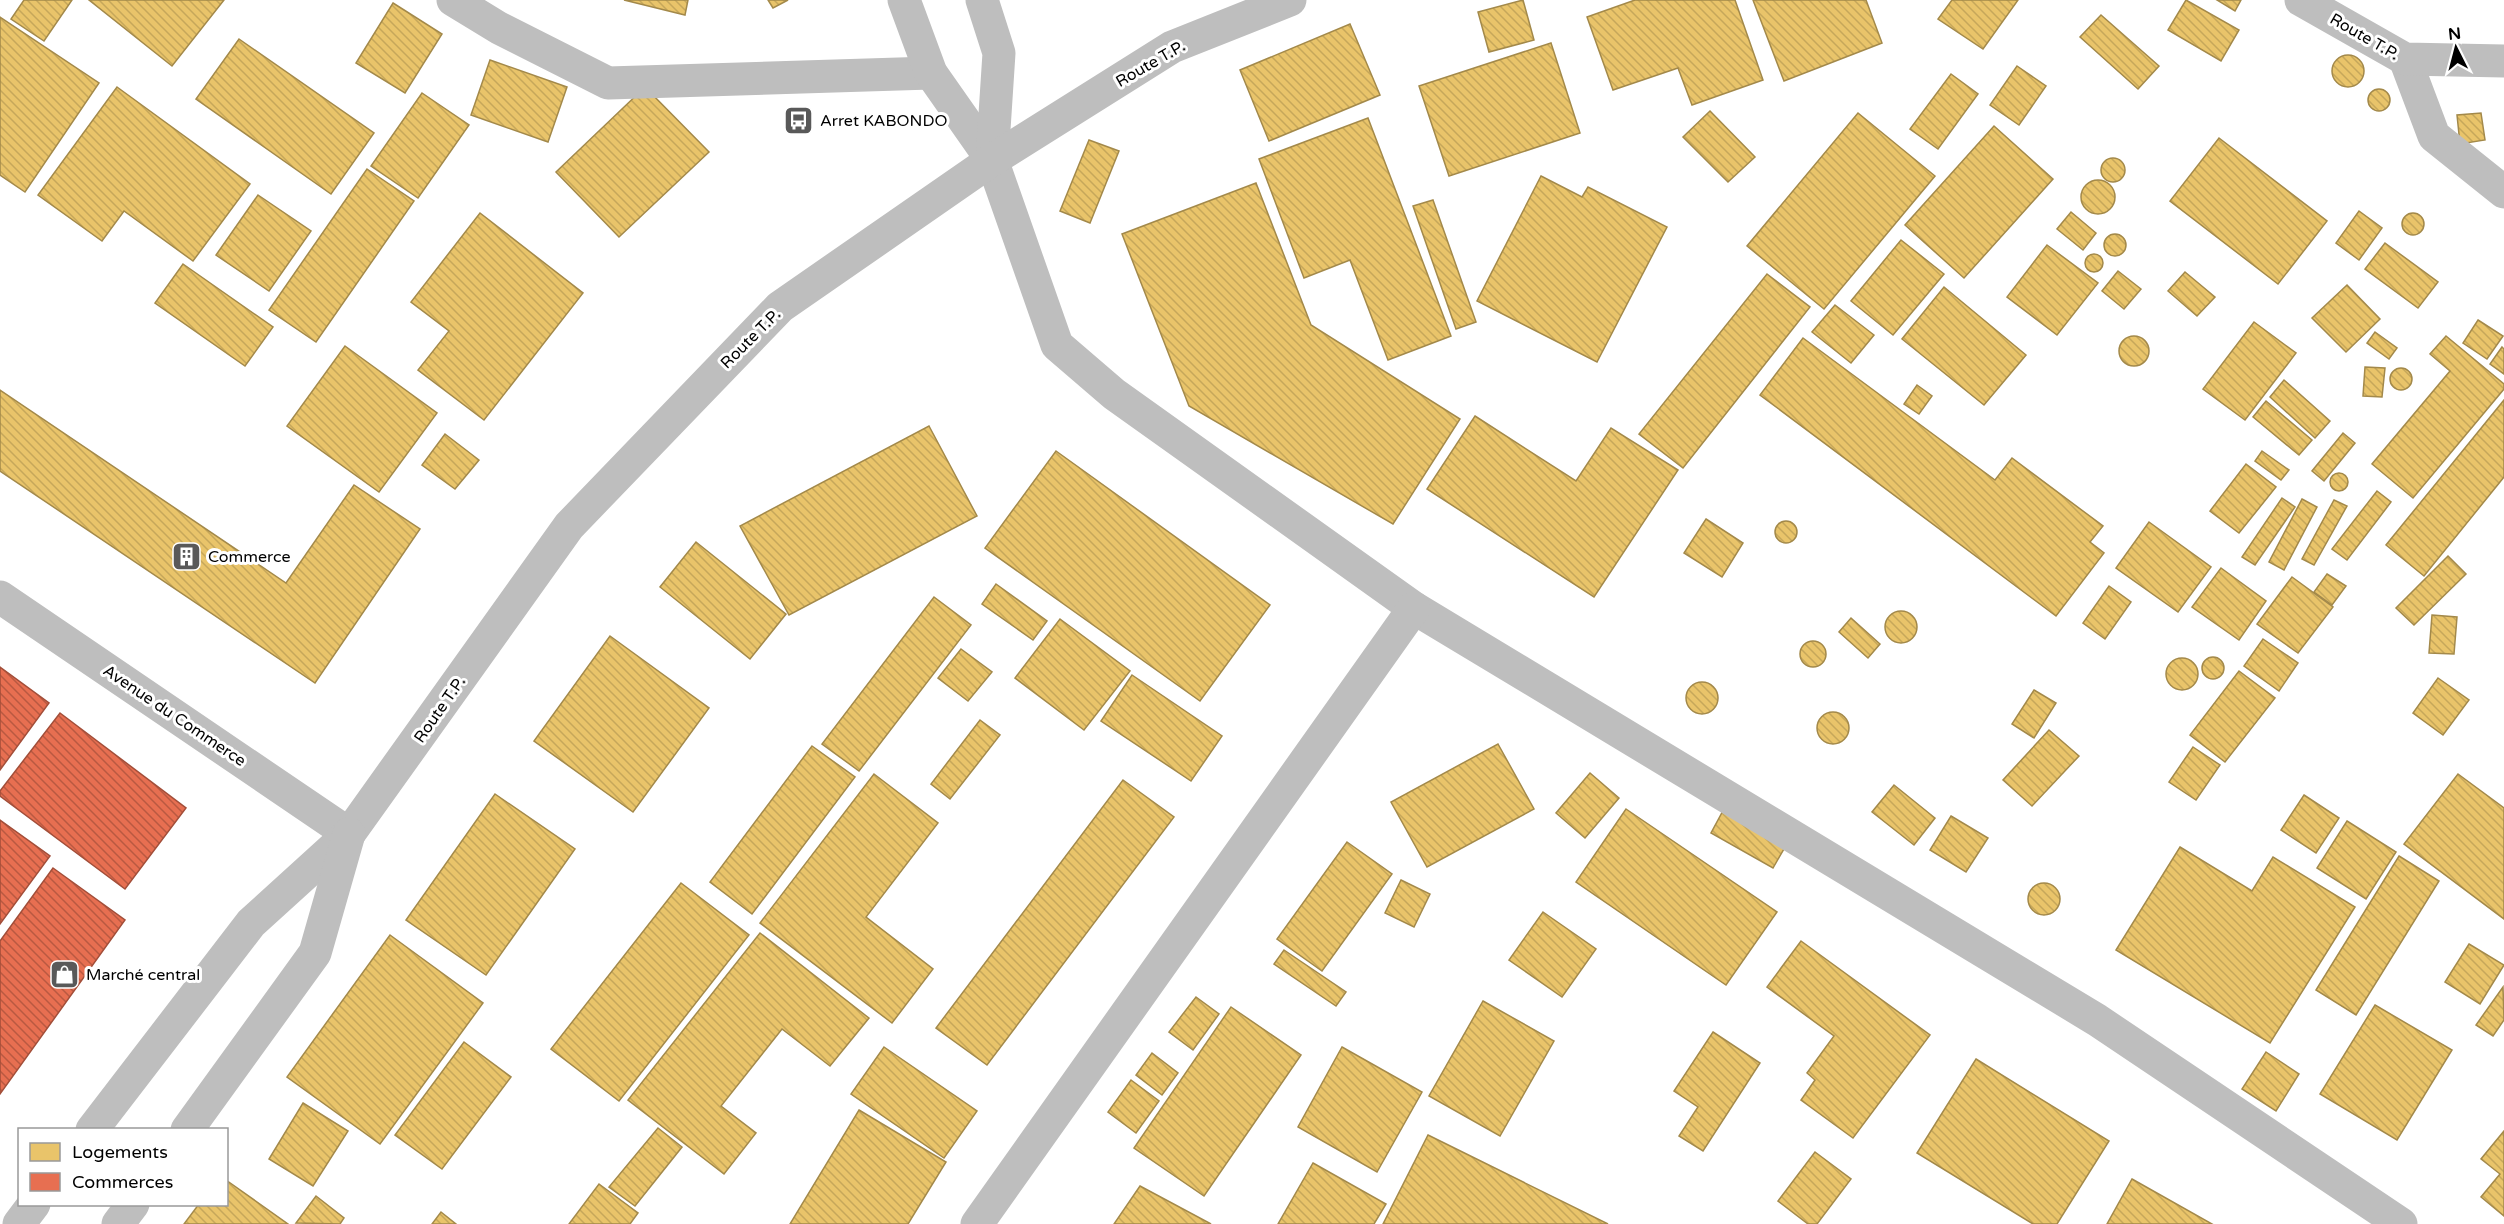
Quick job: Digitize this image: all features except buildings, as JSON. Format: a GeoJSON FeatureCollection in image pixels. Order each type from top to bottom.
{"type":"FeatureCollection","features":[{"type":"Feature","properties":{"kind":"street"},"geometry":{"type":"LineString","coordinates":[[453,0],[499,28],[608,83],[931,73]]}},
{"type":"Feature","properties":{"kind":"street"},"geometry":{"type":"LineString","coordinates":[[904,0],[931,73],[992,160],[1058,345],[1114,393],[1414,608],[2097,1020],[2401,1224]]}},
{"type":"Feature","properties":{"kind":"street"},"geometry":{"type":"LineString","coordinates":[[982,0],[999,53],[992,160]]}},
{"type":"Feature","properties":{"kind":"street","name":"Route T.P."},"geometry":{"type":"LineString","coordinates":[[94,1128],[251,923],[349,834],[569,526],[780,307],[992,160],[1172,46],[1290,0]]}},
{"type":"Feature","properties":{"kind":"street","name":"Route T.P."},"geometry":{"type":"LineString","coordinates":[[2301,0],[2405,59],[2504,61]]}},
{"type":"Feature","properties":{"kind":"street"},"geometry":{"type":"LineString","coordinates":[[2405,59],[2434,136],[2504,192]]}},
{"type":"Feature","properties":{"kind":"street","name":"Avenue du Commerce"},"geometry":{"type":"LineString","coordinates":[[0,597],[349,834]]}},
{"type":"Feature","properties":{"kind":"street"},"geometry":{"type":"LineString","coordinates":[[977,1224],[1414,608]]}},
{"type":"Feature","properties":{"kind":"street","name":"Route T.P."},"geometry":{"type":"LineString","coordinates":[[188,1128],[315,953],[349,834]]}},
{"type":"Feature","properties":{"kind":"street"},"geometry":{"type":"LineString","coordinates":[[19,1224],[32,1206]]}},
{"type":"Feature","properties":{"kind":"street"},"geometry":{"type":"LineString","coordinates":[[118,1224],[132,1206]]}},
{"type":"Feature","properties":{"kind":"place","name":"Arret KABONDO"},"geometry":{"type":"Point","coordinates":[799,120]}},
{"type":"Feature","properties":{"kind":"place","name":"Commerce"},"geometry":{"type":"Point","coordinates":[187,556]}},
{"type":"Feature","properties":{"kind":"place","name":"Marché central"},"geometry":{"type":"Point","coordinates":[65,974]}}]}
